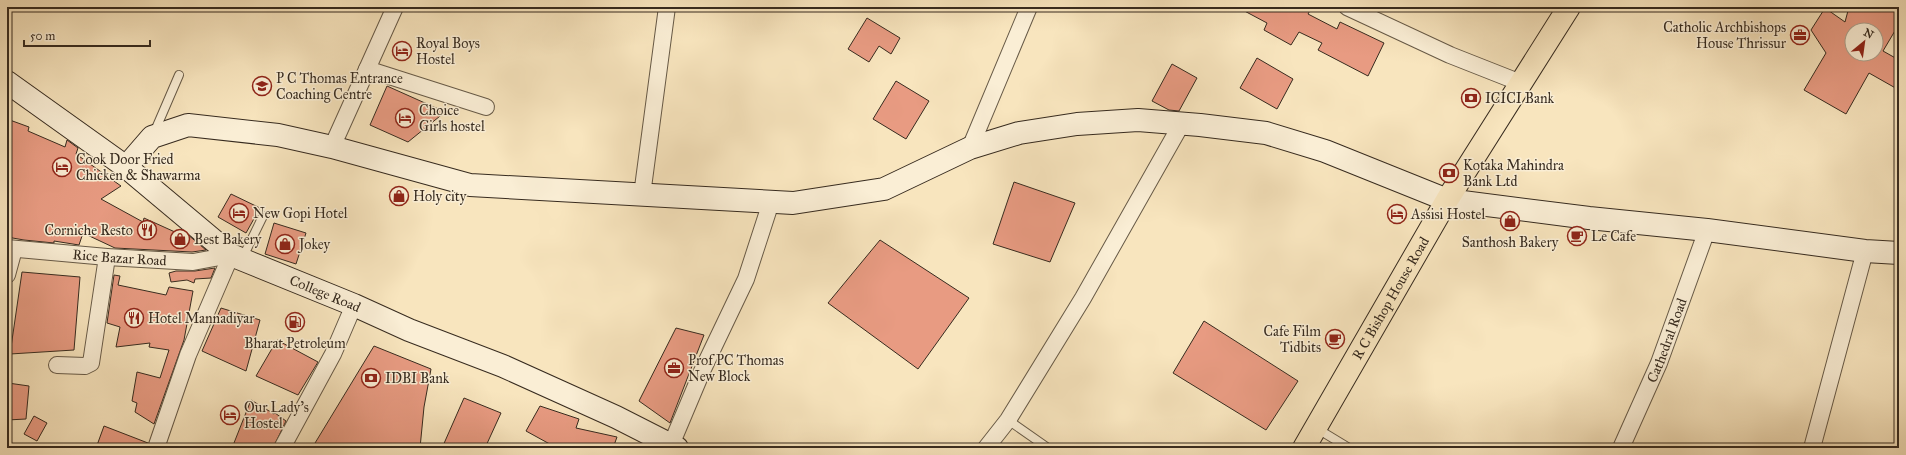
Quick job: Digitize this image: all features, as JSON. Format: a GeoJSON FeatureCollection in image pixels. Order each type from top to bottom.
{"type":"FeatureCollection","features":[{"type":"Feature","properties":{"kind":"main road","name":"R C Bishop House Road"},"geometry":{"type":"LineString","coordinates":[[1304,448],[1447,200],[1569,7]]}},
{"type":"Feature","properties":{"kind":"street"},"geometry":{"type":"LineString","coordinates":[[332,147],[395,7]]}},
{"type":"Feature","properties":{"kind":"street"},"geometry":{"type":"LineString","coordinates":[[642,195],[667,7]]}},
{"type":"Feature","properties":{"kind":"street"},"geometry":{"type":"LineString","coordinates":[[970,148],[1029,7]]}},
{"type":"Feature","properties":{"kind":"street"},"geometry":{"type":"LineString","coordinates":[[1347,7],[1450,55],[1521,83]]}},
{"type":"Feature","properties":{"kind":"street"},"geometry":{"type":"LineString","coordinates":[[367,69],[486,107]]}},
{"type":"Feature","properties":{"kind":"street","name":"College Road"},"geometry":{"type":"LineString","coordinates":[[7,82],[126,167],[237,257],[354,305],[409,330],[503,366],[616,417],[674,446]]}},
{"type":"Feature","properties":{"kind":"street"},"geometry":{"type":"LineString","coordinates":[[126,167],[152,137],[188,125],[278,135],[332,147],[470,185],[793,203],[884,189],[970,148],[1019,134],[1078,124],[1138,120],[1182,123],[1266,133],[1325,151],[1447,200],[1589,218],[1707,230],[1866,251],[1899,253]]}},
{"type":"Feature","properties":{"kind":"street"},"geometry":{"type":"LineString","coordinates":[[986,448],[1008,420],[1083,298],[1182,123]]}},
{"type":"Feature","properties":{"kind":"street"},"geometry":{"type":"LineString","coordinates":[[674,446],[703,369],[746,279],[771,202]]}},
{"type":"Feature","properties":{"kind":"street","name":"Cathedral Road"},"geometry":{"type":"LineString","coordinates":[[1621,448],[1659,363],[1707,230]]}},
{"type":"Feature","properties":{"kind":"street"},"geometry":{"type":"LineString","coordinates":[[7,275],[11,249]]}},
{"type":"Feature","properties":{"kind":"street","name":"Rice Bazar Road"},"geometry":{"type":"LineString","coordinates":[[11,249],[193,262],[237,257]]}},
{"type":"Feature","properties":{"kind":"street"},"geometry":{"type":"LineString","coordinates":[[1812,448],[1866,251]]}},
{"type":"Feature","properties":{"kind":"street"},"geometry":{"type":"LineString","coordinates":[[57,366],[85,366],[91,363],[107,257]]}},
{"type":"Feature","properties":{"kind":"street"},"geometry":{"type":"LineString","coordinates":[[156,448],[174,401],[188,355],[237,257]]}},
{"type":"Feature","properties":{"kind":"street"},"geometry":{"type":"LineString","coordinates":[[282,448],[333,354],[354,305]]}},
{"type":"Feature","properties":{"kind":"lane"},"geometry":{"type":"LineString","coordinates":[[152,137],[179,75]]}},
{"type":"Feature","properties":{"kind":"lane"},"geometry":{"type":"LineString","coordinates":[[237,257],[263,216]]}},
{"type":"Feature","properties":{"kind":"lane"},"geometry":{"type":"LineString","coordinates":[[1008,420],[1048,448]]}},
{"type":"Feature","properties":{"kind":"lane"},"geometry":{"type":"LineString","coordinates":[[1316,428],[1349,448]]}},
{"type":"Feature","properties":{"kind":"building"},"geometry":{"type":"Polygon","coordinates":[[[1237,7],[1312,7],[1308,14],[1337,29],[1340,22],[1384,43],[1368,76],[1318,50],[1322,43],[1299,32],[1291,45],[1264,30],[1267,23],[1237,7]]]}},
{"type":"Feature","properties":{"kind":"building"},"geometry":{"type":"Polygon","coordinates":[[[1849,7],[1899,7],[1899,24],[1884,49],[1884,22],[1845,22],[1849,7]]]}},
{"type":"Feature","properties":{"kind":"building"},"geometry":{"type":"Polygon","coordinates":[[[1825,8],[1845,22],[1844,62],[1884,62],[1884,52],[1899,60],[1899,90],[1869,73],[1846,114],[1804,90],[1826,53],[1811,30],[1825,8]]]}},
{"type":"Feature","properties":{"kind":"building"},"geometry":{"type":"Polygon","coordinates":[[[867,18],[900,38],[891,54],[879,46],[869,62],[848,49],[867,18]]]}},
{"type":"Feature","properties":{"kind":"building"},"geometry":{"type":"Polygon","coordinates":[[[1257,58],[1293,79],[1277,109],[1240,88],[1257,58]]]}},
{"type":"Feature","properties":{"kind":"building"},"geometry":{"type":"Polygon","coordinates":[[[1172,64],[1197,78],[1179,111],[1169,110],[1152,101],[1172,64]]]}},
{"type":"Feature","properties":{"kind":"building"},"geometry":{"type":"Polygon","coordinates":[[[896,81],[929,101],[906,139],[873,119],[896,81]]]}},
{"type":"Feature","properties":{"kind":"building","name":"Choice Girls hostel"},"geometry":{"type":"Polygon","coordinates":[[[387,86],[445,112],[408,142],[370,125],[387,86]]]}},
{"type":"Feature","properties":{"kind":"building"},"geometry":{"type":"Polygon","coordinates":[[[7,119],[29,127],[28,131],[65,147],[67,140],[78,148],[76,154],[121,186],[101,199],[143,222],[144,218],[186,237],[187,234],[206,250],[192,252],[115,248],[83,233],[79,245],[54,241],[54,243],[7,237],[7,119]]]}},
{"type":"Feature","properties":{"kind":"building"},"geometry":{"type":"Polygon","coordinates":[[[1014,182],[1075,203],[1050,262],[993,244],[1014,182]]]}},
{"type":"Feature","properties":{"kind":"building","name":"New Gopi Hotel"},"geometry":{"type":"Polygon","coordinates":[[[231,194],[260,208],[246,233],[218,217],[231,194]]]}},
{"type":"Feature","properties":{"kind":"building","name":"Jokey"},"geometry":{"type":"Polygon","coordinates":[[[274,223],[306,233],[296,264],[265,254],[274,223]]]}},
{"type":"Feature","properties":{"kind":"building"},"geometry":{"type":"Polygon","coordinates":[[[880,240],[969,298],[918,369],[828,303],[880,240]]]}},
{"type":"Feature","properties":{"kind":"building"},"geometry":{"type":"Polygon","coordinates":[[[215,268],[211,278],[195,279],[194,283],[187,280],[171,282],[169,273],[176,271],[195,271],[215,268]]]}},
{"type":"Feature","properties":{"kind":"building"},"geometry":{"type":"Polygon","coordinates":[[[22,272],[80,277],[74,350],[10,354],[22,272]]]}},
{"type":"Feature","properties":{"kind":"building"},"geometry":{"type":"Polygon","coordinates":[[[114,275],[120,276],[118,285],[166,295],[169,287],[193,291],[184,340],[154,424],[135,412],[137,403],[132,401],[137,372],[160,378],[169,350],[149,347],[150,343],[116,347],[120,327],[107,323],[114,275]]]}},
{"type":"Feature","properties":{"kind":"building"},"geometry":{"type":"Polygon","coordinates":[[[221,308],[260,320],[246,371],[202,351],[221,308]]]}},
{"type":"Feature","properties":{"kind":"building"},"geometry":{"type":"Polygon","coordinates":[[[1204,321],[1298,381],[1266,430],[1173,373],[1204,321]]]}},
{"type":"Feature","properties":{"kind":"building","name":"Prof PC Thomas New Block"},"geometry":{"type":"Polygon","coordinates":[[[676,328],[704,335],[670,423],[639,401],[676,328]]]}},
{"type":"Feature","properties":{"kind":"building"},"geometry":{"type":"Polygon","coordinates":[[[277,340],[318,362],[298,395],[256,376],[277,340]]]}},
{"type":"Feature","properties":{"kind":"building"},"geometry":{"type":"Polygon","coordinates":[[[374,346],[431,369],[424,407],[420,448],[312,448],[374,346]]]}},
{"type":"Feature","properties":{"kind":"building"},"geometry":{"type":"Polygon","coordinates":[[[8,383],[29,386],[26,419],[7,420],[8,383]]]}},
{"type":"Feature","properties":{"kind":"building"},"geometry":{"type":"Polygon","coordinates":[[[464,398],[501,413],[485,448],[442,448],[464,398]]]}},
{"type":"Feature","properties":{"kind":"building"},"geometry":{"type":"Polygon","coordinates":[[[251,400],[274,414],[275,413],[286,421],[273,448],[232,448],[251,400]]]}},
{"type":"Feature","properties":{"kind":"building"},"geometry":{"type":"Polygon","coordinates":[[[540,406],[579,419],[576,428],[617,437],[613,448],[557,448],[526,431],[540,406]]]}},
{"type":"Feature","properties":{"kind":"building"},"geometry":{"type":"Polygon","coordinates":[[[34,416],[47,423],[37,441],[24,434],[34,416]]]}},
{"type":"Feature","properties":{"kind":"building"},"geometry":{"type":"Polygon","coordinates":[[[104,426],[148,443],[147,448],[96,448],[104,426]]]}},
{"type":"Feature","properties":{"kind":"place","name":"Catholic Archbishops House Thrissur"},"geometry":{"type":"Point","coordinates":[1800,35]}},
{"type":"Feature","properties":{"kind":"place","name":"Royal Boys Hostel"},"geometry":{"type":"Point","coordinates":[402,51]}},
{"type":"Feature","properties":{"kind":"place","name":"P C Thomas Entrance Coaching Centre"},"geometry":{"type":"Point","coordinates":[262,86]}},
{"type":"Feature","properties":{"kind":"place","name":"ICICI Bank"},"geometry":{"type":"Point","coordinates":[1471,98]}},
{"type":"Feature","properties":{"kind":"place","name":"Choice Girls hostel"},"geometry":{"type":"Point","coordinates":[405,118]}},
{"type":"Feature","properties":{"kind":"place","name":"Cook Door Fried Chicken & Shawarma"},"geometry":{"type":"Point","coordinates":[62,167]}},
{"type":"Feature","properties":{"kind":"place","name":"Kotaka Mahindra Bank Ltd"},"geometry":{"type":"Point","coordinates":[1449,173]}},
{"type":"Feature","properties":{"kind":"place","name":"Holy city"},"geometry":{"type":"Point","coordinates":[399,196]}},
{"type":"Feature","properties":{"kind":"place","name":"New Gopi Hotel"},"geometry":{"type":"Point","coordinates":[239,213]}},
{"type":"Feature","properties":{"kind":"place","name":"Assisi Hostel"},"geometry":{"type":"Point","coordinates":[1397,214]}},
{"type":"Feature","properties":{"kind":"place","name":"Santhosh Bakery"},"geometry":{"type":"Point","coordinates":[1510,221]}},
{"type":"Feature","properties":{"kind":"place","name":"Corniche Resto"},"geometry":{"type":"Point","coordinates":[147,230]}},
{"type":"Feature","properties":{"kind":"place","name":"Le Cafe"},"geometry":{"type":"Point","coordinates":[1577,236]}},
{"type":"Feature","properties":{"kind":"place","name":"Best Bakery"},"geometry":{"type":"Point","coordinates":[180,239]}},
{"type":"Feature","properties":{"kind":"place","name":"Jokey"},"geometry":{"type":"Point","coordinates":[285,244]}},
{"type":"Feature","properties":{"kind":"place","name":"Hotel Mannadiyar"},"geometry":{"type":"Point","coordinates":[134,318]}},
{"type":"Feature","properties":{"kind":"place","name":"Bharat Petroleum"},"geometry":{"type":"Point","coordinates":[295,322]}},
{"type":"Feature","properties":{"kind":"place","name":"Cafe Film Tidbits"},"geometry":{"type":"Point","coordinates":[1335,339]}},
{"type":"Feature","properties":{"kind":"place","name":"Prof PC Thomas New Block"},"geometry":{"type":"Point","coordinates":[674,368]}},
{"type":"Feature","properties":{"kind":"place","name":"IDBI Bank"},"geometry":{"type":"Point","coordinates":[371,378]}},
{"type":"Feature","properties":{"kind":"place","name":"Our Lady's Hostel"},"geometry":{"type":"Point","coordinates":[230,415]}}]}
